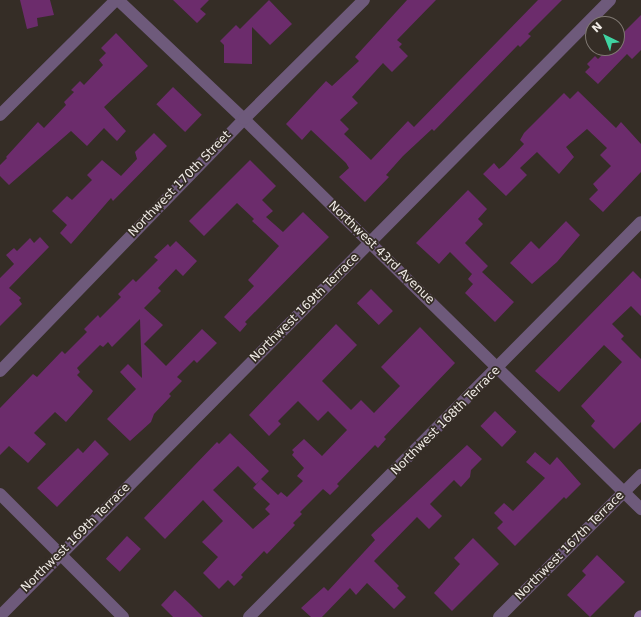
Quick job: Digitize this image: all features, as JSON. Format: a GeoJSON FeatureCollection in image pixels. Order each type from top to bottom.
{"type":"FeatureCollection","features":[{"type":"Feature","properties":{"kind":"street"},"geometry":{"type":"LineString","coordinates":[[0,115],[117,0]]}},
{"type":"Feature","properties":{"kind":"street","name":"Northwest 43rd Avenue"},"geometry":{"type":"LineString","coordinates":[[117,0],[244,119],[641,509]]}},
{"type":"Feature","properties":{"kind":"street","name":"Northwest 170th Street"},"geometry":{"type":"LineString","coordinates":[[0,371],[244,119],[364,0]]}},
{"type":"Feature","properties":{"kind":"street","name":"Northwest 169th Terrace"},"geometry":{"type":"LineString","coordinates":[[0,616],[60,553],[610,0]]}},
{"type":"Feature","properties":{"kind":"street","name":"Northwest 168th Terrace"},"geometry":{"type":"LineString","coordinates":[[249,617],[498,369],[641,222]]}},
{"type":"Feature","properties":{"kind":"street","name":"Northwest 167th Terrace"},"geometry":{"type":"LineString","coordinates":[[499,617],[641,475]]}},
{"type":"Feature","properties":{"kind":"street"},"geometry":{"type":"LineString","coordinates":[[0,494],[123,617]]}},
{"type":"Feature","properties":{"kind":"building"},"geometry":{"type":"Polygon","coordinates":[[[20,0],[50,0],[54,15],[37,18],[38,26],[27,29],[20,0]]]}},
{"type":"Feature","properties":{"kind":"building"},"geometry":{"type":"Polygon","coordinates":[[[173,0],[209,0],[200,9],[206,14],[197,23],[173,0]]]}},
{"type":"Feature","properties":{"kind":"building"},"geometry":{"type":"Polygon","coordinates":[[[269,0],[292,24],[270,45],[252,27],[252,64],[224,63],[224,45],[220,41],[236,25],[240,29],[269,0]]]}},
{"type":"Feature","properties":{"kind":"building"},"geometry":{"type":"Polygon","coordinates":[[[407,0],[436,0],[397,40],[402,44],[399,47],[408,56],[392,72],[383,63],[352,97],[358,103],[340,120],[349,129],[344,134],[371,160],[408,121],[414,127],[538,0],[562,0],[528,34],[531,36],[520,47],[518,45],[434,131],[432,129],[403,156],[386,175],[389,177],[365,202],[339,177],[349,168],[346,163],[311,130],[302,140],[286,124],[326,81],[332,86],[359,61],[355,57],[407,0]]]}},
{"type":"Feature","properties":{"kind":"building"},"geometry":{"type":"Polygon","coordinates":[[[641,15],[641,50],[632,59],[627,54],[598,84],[585,72],[590,67],[587,64],[595,56],[598,59],[601,56],[625,56],[625,31],[641,15]]]}},
{"type":"Feature","properties":{"kind":"building"},"geometry":{"type":"Polygon","coordinates":[[[116,33],[148,66],[104,107],[126,131],[117,141],[104,128],[87,146],[71,131],[9,185],[0,176],[0,165],[38,122],[44,128],[66,105],[64,102],[74,92],[71,90],[80,81],[84,85],[103,65],[99,60],[106,53],[101,48],[116,33]]]}},
{"type":"Feature","properties":{"kind":"building"},"geometry":{"type":"Polygon","coordinates":[[[173,87],[202,115],[185,132],[156,104],[173,87]]]}},
{"type":"Feature","properties":{"kind":"building"},"geometry":{"type":"Polygon","coordinates":[[[578,91],[616,128],[621,122],[641,144],[641,172],[603,212],[589,199],[598,190],[593,184],[611,166],[600,155],[607,148],[587,129],[566,147],[574,157],[559,174],[537,152],[520,168],[527,175],[506,196],[483,174],[494,163],[499,169],[504,165],[524,144],[520,140],[524,133],[564,93],[570,99],[578,91]]]}},
{"type":"Feature","properties":{"kind":"building"},"geometry":{"type":"Polygon","coordinates":[[[154,133],[167,146],[113,201],[111,198],[71,244],[60,233],[67,225],[52,211],[67,196],[72,200],[92,180],[87,175],[102,160],[121,176],[137,159],[135,152],[154,133]]]}},
{"type":"Feature","properties":{"kind":"building"},"geometry":{"type":"Polygon","coordinates":[[[250,160],[276,186],[262,200],[273,211],[266,217],[283,232],[303,212],[329,237],[245,322],[247,324],[240,332],[224,317],[254,286],[248,280],[279,246],[252,221],[254,219],[237,203],[204,236],[189,221],[250,160]]]}},
{"type":"Feature","properties":{"kind":"building"},"geometry":{"type":"Polygon","coordinates":[[[468,190],[487,209],[478,219],[483,224],[465,243],[488,266],[482,272],[514,302],[495,322],[465,293],[473,284],[468,279],[472,274],[450,252],[439,264],[416,243],[468,190]]]}},
{"type":"Feature","properties":{"kind":"building"},"geometry":{"type":"Polygon","coordinates":[[[566,221],[580,235],[557,262],[532,284],[510,263],[531,241],[539,249],[566,221]]]}},
{"type":"Feature","properties":{"kind":"building"},"geometry":{"type":"Polygon","coordinates":[[[40,237],[49,247],[9,288],[21,298],[19,300],[22,304],[0,326],[0,278],[14,264],[6,255],[14,248],[17,251],[30,238],[34,243],[40,237]]]}},
{"type":"Feature","properties":{"kind":"building"},"geometry":{"type":"Polygon","coordinates":[[[176,241],[197,261],[183,276],[176,269],[158,288],[161,291],[144,308],[163,325],[144,344],[166,366],[202,329],[217,343],[197,363],[194,360],[177,377],[182,381],[169,394],[171,396],[154,414],[151,422],[130,441],[107,419],[136,389],[120,372],[128,364],[142,378],[140,319],[112,347],[108,342],[103,347],[100,345],[77,368],[80,372],[77,375],[93,391],[66,422],[55,412],[34,433],[46,444],[28,463],[9,446],[0,455],[0,408],[33,374],[37,377],[62,351],[65,354],[87,332],[84,329],[98,315],[100,318],[121,297],[118,294],[133,279],[136,282],[158,260],[154,257],[168,244],[170,247],[176,241]]]}},
{"type":"Feature","properties":{"kind":"building"},"geometry":{"type":"Polygon","coordinates":[[[633,271],[641,279],[641,316],[631,306],[612,324],[624,336],[621,339],[641,359],[641,422],[614,449],[591,426],[595,421],[581,406],[622,362],[604,345],[559,392],[535,371],[633,271]]]}},
{"type":"Feature","properties":{"kind":"building"},"geometry":{"type":"Polygon","coordinates":[[[371,289],[393,311],[379,325],[357,303],[371,289]]]}},
{"type":"Feature","properties":{"kind":"building"},"geometry":{"type":"Polygon","coordinates":[[[336,324],[357,345],[322,381],[351,410],[361,400],[374,413],[400,386],[381,367],[420,327],[455,363],[384,437],[386,439],[378,448],[375,445],[337,484],[339,486],[330,495],[323,489],[300,512],[302,514],[293,523],[295,525],[267,554],[264,551],[241,575],[243,577],[234,586],[228,580],[219,589],[203,573],[218,557],[202,542],[223,521],[203,500],[165,539],[144,518],[217,442],[219,444],[230,433],[269,471],[261,479],[278,495],[281,492],[287,497],[303,481],[297,476],[304,468],[292,455],[294,452],[292,450],[304,439],[322,456],[347,430],[328,411],[318,421],[298,401],[278,421],[281,424],[269,436],[249,415],[336,324]],[[238,466],[213,490],[253,529],[270,514],[265,509],[270,504],[253,488],[261,479],[256,484],[238,466]]]}},
{"type":"Feature","properties":{"kind":"building"},"geometry":{"type":"Polygon","coordinates":[[[495,411],[517,432],[502,447],[480,426],[495,411]]]}},
{"type":"Feature","properties":{"kind":"building"},"geometry":{"type":"Polygon","coordinates":[[[95,440],[109,454],[57,507],[37,488],[78,448],[83,453],[95,440]]]}},
{"type":"Feature","properties":{"kind":"building"},"geometry":{"type":"Polygon","coordinates":[[[467,445],[482,459],[471,470],[470,477],[461,487],[454,480],[430,504],[442,516],[429,529],[417,517],[374,561],[399,586],[397,588],[406,597],[394,609],[367,583],[356,595],[350,588],[322,617],[311,617],[301,608],[324,587],[328,591],[375,540],[371,535],[467,445]]]}},
{"type":"Feature","properties":{"kind":"building"},"geometry":{"type":"Polygon","coordinates":[[[535,452],[550,465],[557,457],[581,484],[566,499],[564,497],[515,546],[497,528],[503,522],[494,513],[504,503],[513,511],[545,478],[526,462],[535,452]]]}},
{"type":"Feature","properties":{"kind":"building"},"geometry":{"type":"Polygon","coordinates":[[[127,536],[141,549],[120,572],[106,559],[127,536]]]}},
{"type":"Feature","properties":{"kind":"building"},"geometry":{"type":"Polygon","coordinates":[[[473,538],[499,564],[452,611],[434,593],[460,564],[454,558],[473,538]]]}},
{"type":"Feature","properties":{"kind":"building"},"geometry":{"type":"Polygon","coordinates":[[[597,555],[625,582],[590,617],[567,595],[586,575],[582,571],[597,555]]]}},
{"type":"Feature","properties":{"kind":"building"},"geometry":{"type":"Polygon","coordinates":[[[175,590],[203,617],[173,617],[161,605],[175,590]]]}}]}
